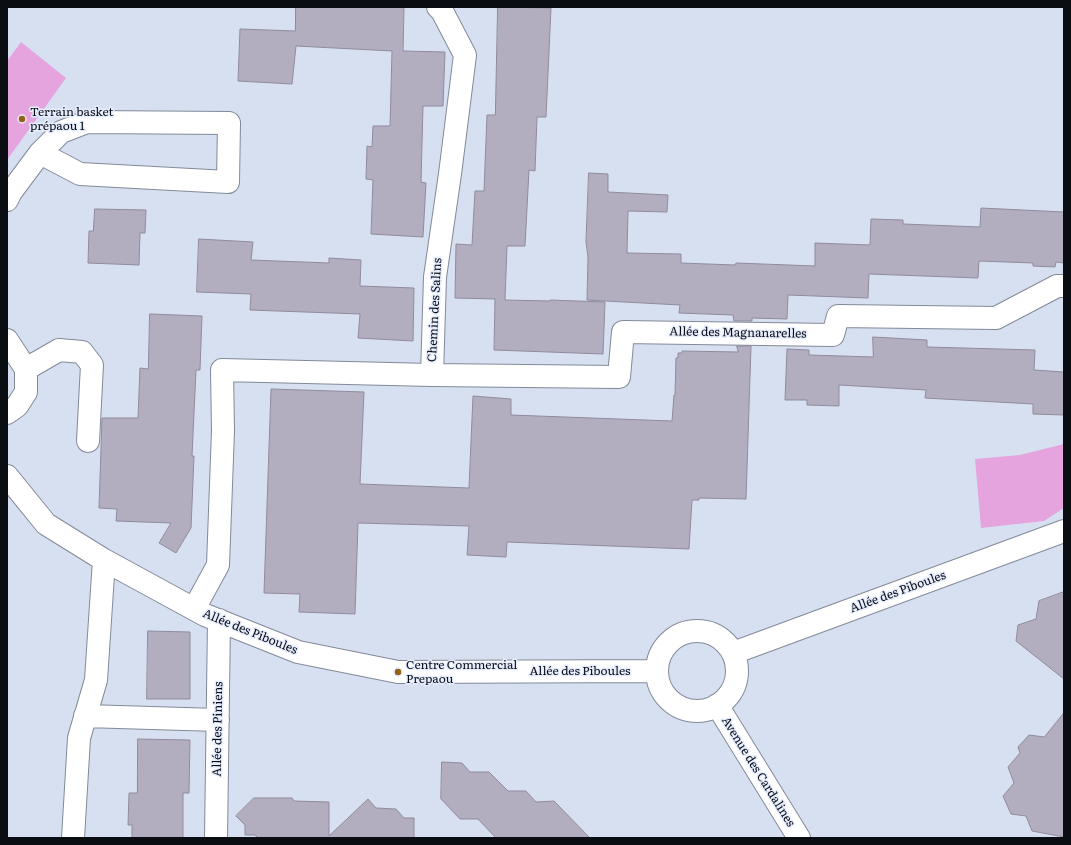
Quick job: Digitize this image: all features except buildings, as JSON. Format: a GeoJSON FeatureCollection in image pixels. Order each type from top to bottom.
{"type":"FeatureCollection","features":[{"type":"Feature","properties":{"kind":"street","name":"Chemin des Salins"},"geometry":{"type":"LineString","coordinates":[[194,608],[218,565],[223,431],[222,370],[432,375],[435,277],[465,55],[442,11],[438,7]]}},
{"type":"Feature","properties":{"kind":"street"},"geometry":{"type":"LineString","coordinates":[[7,200],[11,192],[40,153],[61,132],[87,122],[228,123],[228,182],[80,174],[40,153]]}},
{"type":"Feature","properties":{"kind":"street","name":"Allée des Magnanarelles"},"geometry":{"type":"LineString","coordinates":[[432,375],[619,377],[623,332],[833,334],[838,316],[996,318],[1057,286],[1064,286]]}},
{"type":"Feature","properties":{"kind":"street"},"geometry":{"type":"LineString","coordinates":[[7,340],[26,370],[26,392],[17,406],[7,413]]}},
{"type":"Feature","properties":{"kind":"street"},"geometry":{"type":"LineString","coordinates":[[26,370],[59,350],[82,352],[92,365],[88,441]]}},
{"type":"Feature","properties":{"kind":"street","name":"Allée des Piboules"},"geometry":{"type":"LineString","coordinates":[[7,476],[46,524],[104,560],[219,620],[298,652],[398,672],[656,671]]}},
{"type":"Feature","properties":{"kind":"street","name":"Allée des Piboules"},"geometry":{"type":"LineString","coordinates":[[733,653],[1064,531]]}},
{"type":"Feature","properties":{"kind":"street"},"geometry":{"type":"LineString","coordinates":[[73,838],[79,738],[96,680],[104,560]]}},
{"type":"Feature","properties":{"kind":"street","name":"Allée des Piniens"},"geometry":{"type":"LineString","coordinates":[[216,838],[219,620]]}},
{"type":"Feature","properties":{"kind":"street"},"geometry":{"type":"LineString","coordinates":[[701,631],[714,634],[725,642],[733,653],[736,664],[736,676],[733,688],[726,698],[717,705],[706,710],[694,711],[682,708],[672,702],[664,693],[656,671],[659,658],[665,646],[675,637],[688,632],[701,631]]}},
{"type":"Feature","properties":{"kind":"street","name":"Avenue des Cardalines"},"geometry":{"type":"LineString","coordinates":[[717,705],[799,838]]}},
{"type":"Feature","properties":{"kind":"street"},"geometry":{"type":"LineString","coordinates":[[85,716],[218,720]]}},
{"type":"Feature","properties":{"kind":"shaded area","name":"Terrain basket prépaou 1"},"geometry":{"type":"Polygon","coordinates":[[[21,42],[66,78],[7,160],[7,61],[21,42]]]}},
{"type":"Feature","properties":{"kind":"shaded area"},"geometry":{"type":"Polygon","coordinates":[[[1064,444],[1064,508],[1044,521],[981,528],[975,459],[1020,455],[1064,444]]]}},
{"type":"Feature","properties":{"kind":"place","name":"Terrain basket prépaou 1"},"geometry":{"type":"Point","coordinates":[22,119]}},
{"type":"Feature","properties":{"kind":"place","name":"Centre Commercial Prepaou"},"geometry":{"type":"Point","coordinates":[398,672]}}]}
